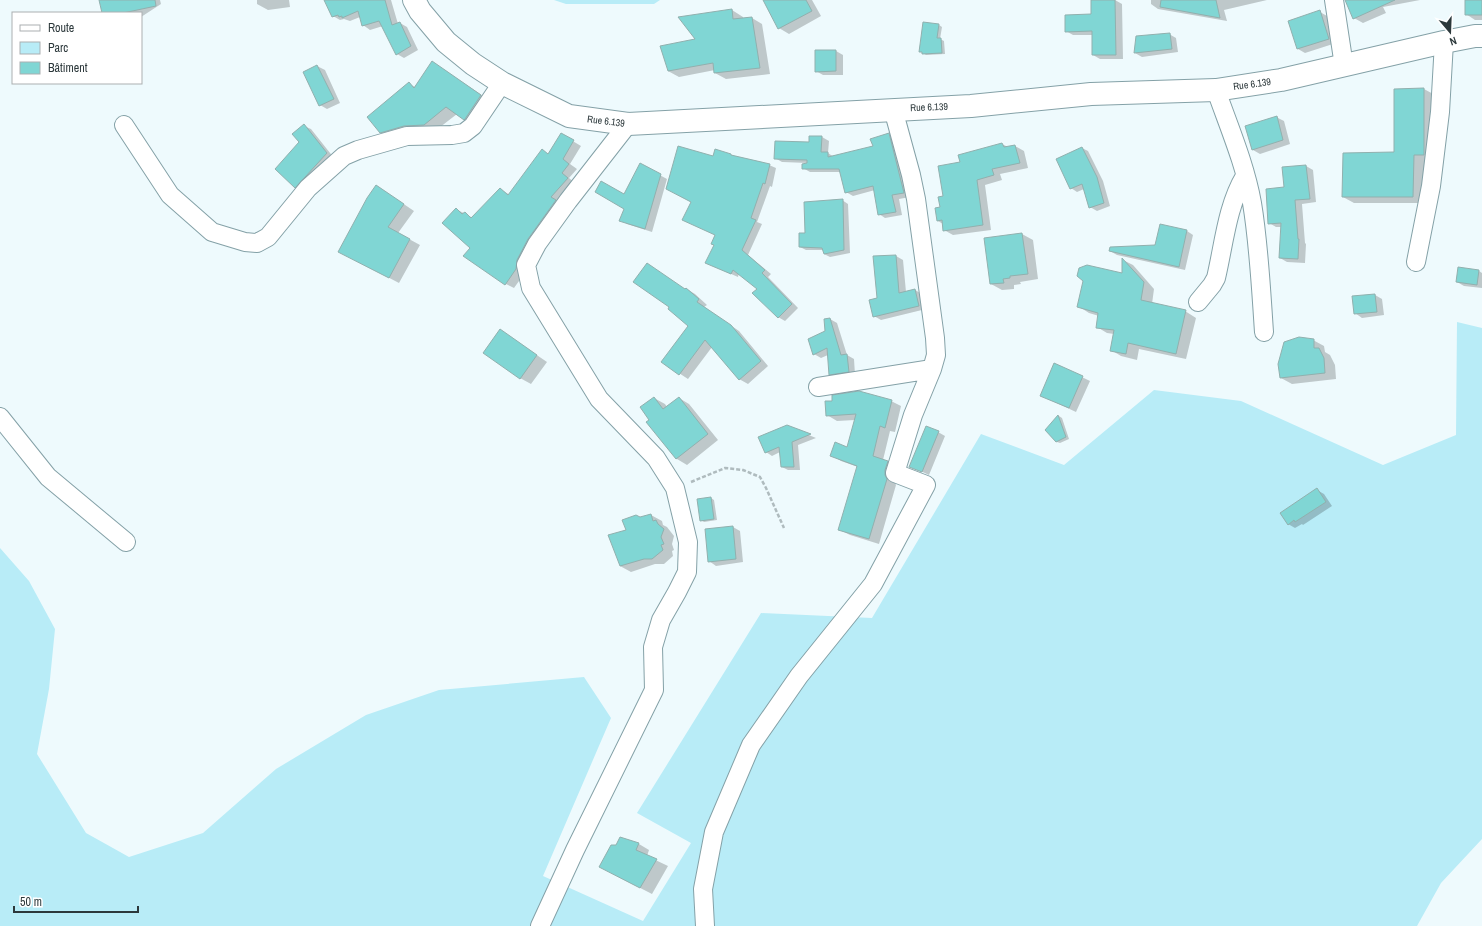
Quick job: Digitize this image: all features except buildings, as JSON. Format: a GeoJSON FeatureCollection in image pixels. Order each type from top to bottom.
{"type":"FeatureCollection","features":[{"type":"Feature","properties":{"kind":"street","name":"Rue 6.139"},"geometry":{"type":"LineString","coordinates":[[414,0],[420,12],[446,42],[473,64],[502,83],[569,116],[628,124],[971,106],[1091,94],[1216,90],[1281,80],[1444,42],[1482,36]]}},
{"type":"Feature","properties":{"kind":"street"},"geometry":{"type":"LineString","coordinates":[[1334,0],[1344,66]]}},
{"type":"Feature","properties":{"kind":"street"},"geometry":{"type":"LineString","coordinates":[[1416,262],[1432,178],[1440,112],[1444,42]]}},
{"type":"Feature","properties":{"kind":"street"},"geometry":{"type":"LineString","coordinates":[[124,125],[170,195],[212,232],[244,242],[257,243],[268,237],[308,188],[344,156],[358,150],[407,136],[452,135],[464,133],[474,126],[502,83]]}},
{"type":"Feature","properties":{"kind":"street"},"geometry":{"type":"LineString","coordinates":[[1216,90],[1245,176],[1252,203],[1264,332]]}},
{"type":"Feature","properties":{"kind":"street"},"geometry":{"type":"LineString","coordinates":[[705,926],[703,889],[714,832],[751,745],[799,676],[874,584],[926,485],[895,473],[913,415],[932,369],[936,355],[916,199],[893,109]]}},
{"type":"Feature","properties":{"kind":"street"},"geometry":{"type":"LineString","coordinates":[[540,926],[578,843],[654,690],[653,647],[661,620],[687,572],[688,542],[675,488],[656,458],[599,398],[531,288],[526,266],[537,244],[628,124]]}},
{"type":"Feature","properties":{"kind":"street"},"geometry":{"type":"LineString","coordinates":[[1198,302],[1212,286],[1216,278],[1232,205],[1245,176]]}},
{"type":"Feature","properties":{"kind":"street"},"geometry":{"type":"LineString","coordinates":[[818,387],[932,369]]}},
{"type":"Feature","properties":{"kind":"street"},"geometry":{"type":"LineString","coordinates":[[0,417],[48,477],[126,542]]}},
{"type":"Feature","properties":{"kind":"path"},"geometry":{"type":"LineString","coordinates":[[675,488],[725,468],[743,470],[760,477],[784,528]]}},
{"type":"Feature","properties":{"kind":"green space"},"geometry":{"type":"Polygon","coordinates":[[[554,0],[660,0],[654,4],[566,4],[554,0]]]}},
{"type":"Feature","properties":{"kind":"green space"},"geometry":{"type":"Polygon","coordinates":[[[1457,322],[1482,328],[1482,839],[1441,883],[1417,926],[0,926],[0,548],[29,581],[55,629],[49,689],[37,754],[86,833],[129,857],[203,833],[276,769],[366,715],[439,690],[584,677],[611,718],[543,876],[643,921],[691,843],[637,813],[761,613],[872,618],[981,434],[1064,465],[1154,390],[1241,401],[1383,465],[1456,435],[1457,322]]]}}]}
